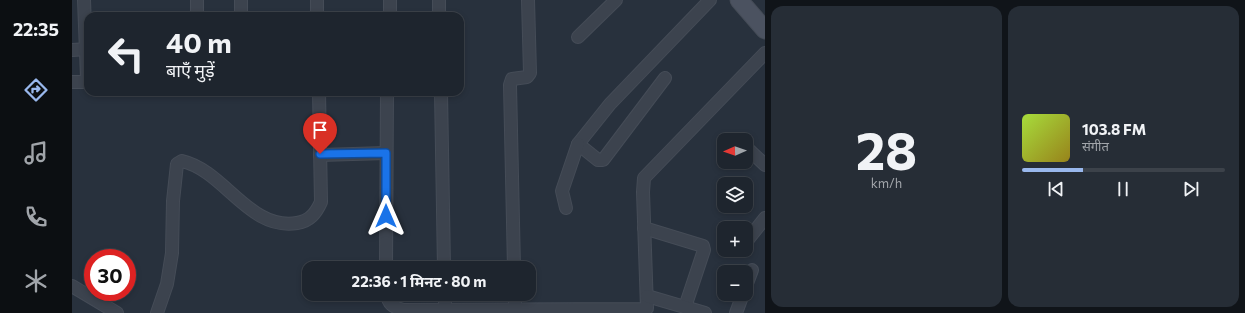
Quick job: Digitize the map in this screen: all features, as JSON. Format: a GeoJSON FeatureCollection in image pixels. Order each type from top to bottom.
{"type":"FeatureCollection","features":[{"type":"Feature","properties":{"kind":"street"},"geometry":{"type":"LineString","coordinates":[[84,0],[85,12]]}},
{"type":"Feature","properties":{"kind":"street"},"geometry":{"type":"LineString","coordinates":[[196,0],[197,12]]}},
{"type":"Feature","properties":{"kind":"street"},"geometry":{"type":"LineString","coordinates":[[241,0],[241,12]]}},
{"type":"Feature","properties":{"kind":"street"},"geometry":{"type":"LineString","coordinates":[[317,0],[317,12]]}},
{"type":"Feature","properties":{"kind":"street"},"geometry":{"type":"LineString","coordinates":[[390,0],[390,12]]}},
{"type":"Feature","properties":{"kind":"street"},"geometry":{"type":"LineString","coordinates":[[439,0],[439,12]]}},
{"type":"Feature","properties":{"kind":"street"},"geometry":{"type":"LineString","coordinates":[[514,261],[510,85],[512,79],[527,77],[530,73],[528,0]]}},
{"type":"Feature","properties":{"kind":"street"},"geometry":{"type":"LineString","coordinates":[[578,37],[616,0]]}},
{"type":"Feature","properties":{"kind":"street"},"geometry":{"type":"LineString","coordinates":[[566,208],[562,191],[578,144],[610,104],[710,0]]}},
{"type":"Feature","properties":{"kind":"street"},"geometry":{"type":"LineString","coordinates":[[739,0],[764,27]]}},
{"type":"Feature","properties":{"kind":"street"},"geometry":{"type":"LineString","coordinates":[[72,50],[84,50]]}},
{"type":"Feature","properties":{"kind":"street"},"geometry":{"type":"LineString","coordinates":[[389,301],[394,307],[403,310],[445,312],[644,309],[648,305],[644,228],[644,178],[765,53]]}},
{"type":"Feature","properties":{"kind":"street"},"geometry":{"type":"LineString","coordinates":[[578,144],[598,160],[603,160],[665,78]]}},
{"type":"Feature","properties":{"kind":"street"},"geometry":{"type":"LineString","coordinates":[[72,82],[84,81]]}},
{"type":"Feature","properties":{"kind":"street"},"geometry":{"type":"LineString","coordinates":[[157,313],[167,284],[172,253],[176,166],[179,162],[187,162],[206,173],[244,204],[270,221],[287,225],[303,222],[315,214],[321,202],[319,96]]}},
{"type":"Feature","properties":{"kind":"street"},"geometry":{"type":"LineString","coordinates":[[386,261],[386,153],[388,96]]}},
{"type":"Feature","properties":{"kind":"street"},"geometry":{"type":"LineString","coordinates":[[441,96],[444,261]]}},
{"type":"Feature","properties":{"kind":"street"},"geometry":{"type":"LineString","coordinates":[[320,154],[386,153]]}},
{"type":"Feature","properties":{"kind":"street"},"geometry":{"type":"LineString","coordinates":[[753,154],[765,165]]}},
{"type":"Feature","properties":{"kind":"street"},"geometry":{"type":"LineString","coordinates":[[753,233],[765,218]]}},
{"type":"Feature","properties":{"kind":"street"},"geometry":{"type":"LineString","coordinates":[[644,228],[703,246],[704,250],[685,307]]}},
{"type":"Feature","properties":{"kind":"street"},"geometry":{"type":"LineString","coordinates":[[72,286],[117,313]]}},
{"type":"Feature","properties":{"kind":"street"},"geometry":{"type":"LineString","coordinates":[[647,296],[705,313]]}},
{"type":"Feature","properties":{"kind":"street"},"geometry":{"type":"LineString","coordinates":[[444,301],[445,312]]}},
{"type":"Feature","properties":{"kind":"street"},"geometry":{"type":"LineString","coordinates":[[736,313],[740,301]]}},
{"type":"Feature","properties":{"kind":"route"},"geometry":{"type":"LineString","coordinates":[[320,154],[386,153],[386,216]]}}]}
